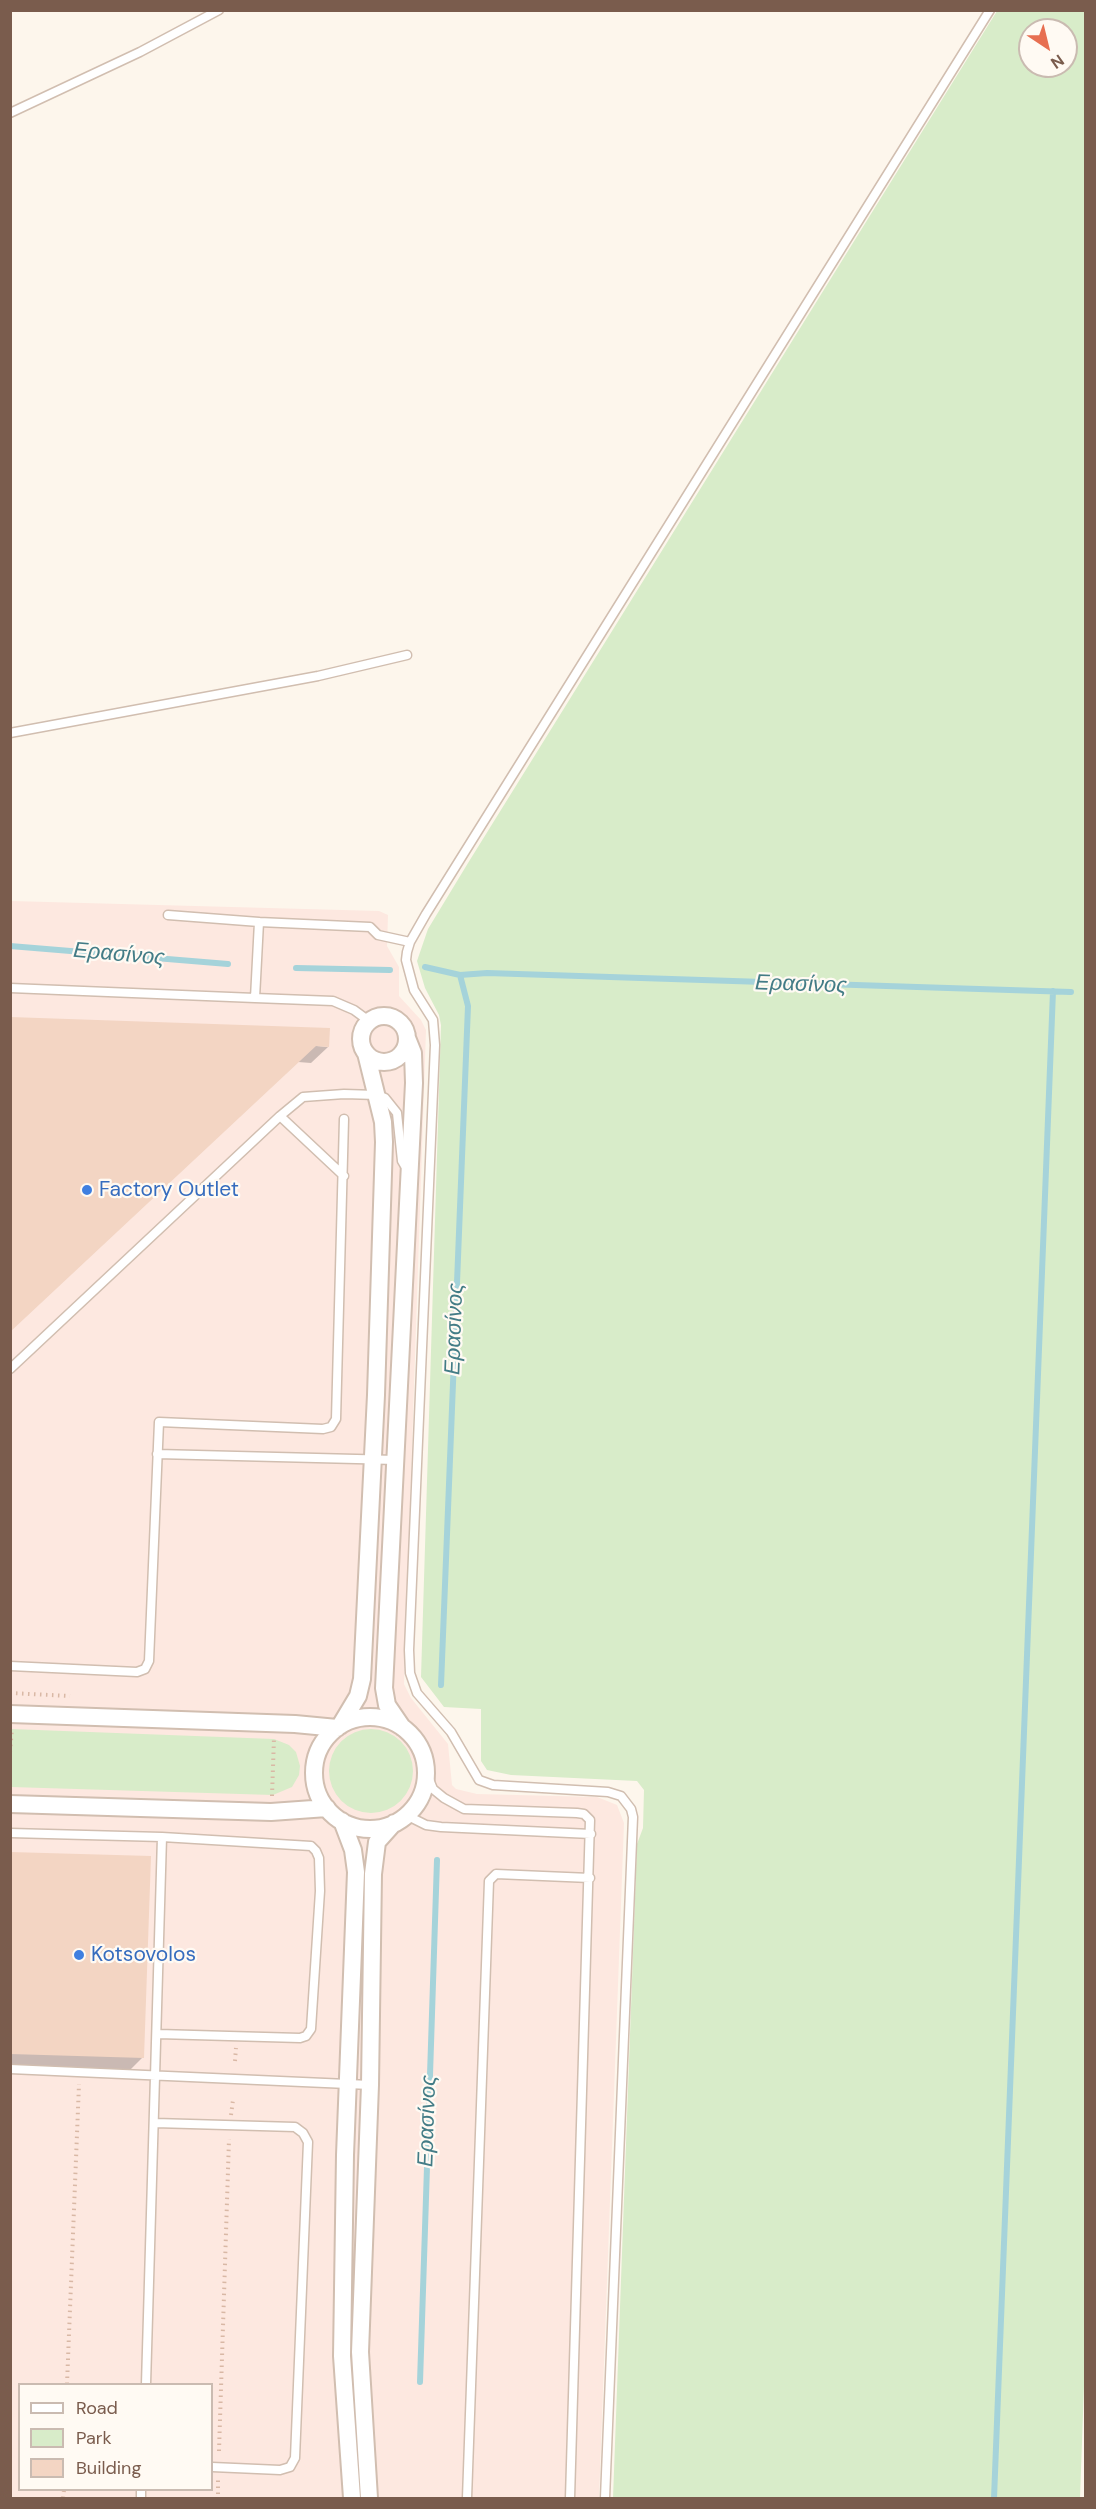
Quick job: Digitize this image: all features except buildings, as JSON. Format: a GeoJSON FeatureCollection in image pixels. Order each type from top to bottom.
{"type":"FeatureCollection","features":[{"type":"Feature","properties":{"kind":"street"},"geometry":{"type":"LineString","coordinates":[[369,2499],[360,2352],[370,2085],[375,1855],[377,1842],[400,1819],[423,1792],[426,1772],[425,1762],[417,1742],[402,1727],[387,1705],[384,1688],[414,1069],[413,1053],[406,1030],[397,1019],[382,1016],[369,1021],[364,1026],[361,1040],[377,1095],[384,1142],[362,1680],[358,1696],[339,1727],[320,1749],[315,1767],[318,1793],[327,1808],[342,1821],[362,1828],[384,1827],[400,1819]]}},
{"type":"Feature","properties":{"kind":"street"},"geometry":{"type":"LineString","coordinates":[[366,1053],[378,1061],[392,1060],[403,1052],[408,1038]]}},
{"type":"Feature","properties":{"kind":"street"},"geometry":{"type":"LineString","coordinates":[[11,1717],[339,1727],[360,1718],[371,1717],[382,1718],[402,1727]]}},
{"type":"Feature","properties":{"kind":"street"},"geometry":{"type":"LineString","coordinates":[[10,1804],[271,1812],[327,1808]]}},
{"type":"Feature","properties":{"kind":"street"},"geometry":{"type":"LineString","coordinates":[[342,1821],[353,1850],[356,1872],[345,2155],[342,2356],[352,2499]]}},
{"type":"Feature","properties":{"kind":"lane"},"geometry":{"type":"LineString","coordinates":[[10,113],[140,52],[219,10]]}},
{"type":"Feature","properties":{"kind":"lane"},"geometry":{"type":"LineString","coordinates":[[605,2499],[633,1817],[631,1809],[621,1796],[608,1792],[493,1785],[480,1780],[450,1732],[417,1693],[410,1673],[409,1638],[435,1045],[433,1020],[414,990],[406,960],[410,942],[990,10]]}},
{"type":"Feature","properties":{"kind":"lane"},"geometry":{"type":"LineString","coordinates":[[10,734],[318,676],[407,656]]}},
{"type":"Feature","properties":{"kind":"lane"},"geometry":{"type":"LineString","coordinates":[[168,915],[370,927],[378,935],[410,942]]}},
{"type":"Feature","properties":{"kind":"lane"},"geometry":{"type":"LineString","coordinates":[[255,998],[259,922]]}},
{"type":"Feature","properties":{"kind":"lane"},"geometry":{"type":"LineString","coordinates":[[10,988],[333,1001],[354,1010],[369,1021]]}},
{"type":"Feature","properties":{"kind":"lane"},"geometry":{"type":"LineString","coordinates":[[10,1369],[303,1097],[377,1095],[392,1104],[398,1113],[402,1161],[409,1171]]}},
{"type":"Feature","properties":{"kind":"lane"},"geometry":{"type":"LineString","coordinates":[[280,1116],[344,1176]]}},
{"type":"Feature","properties":{"kind":"lane"},"geometry":{"type":"LineString","coordinates":[[10,1666],[137,1672],[145,1669],[149,1661],[159,1422],[323,1429],[331,1426],[336,1419],[344,1119]]}},
{"type":"Feature","properties":{"kind":"lane"},"geometry":{"type":"LineString","coordinates":[[157,1454],[396,1460]]}},
{"type":"Feature","properties":{"kind":"lane"},"geometry":{"type":"LineString","coordinates":[[426,1772],[433,1789],[464,1809],[584,1814],[590,1820],[570,2499]]}},
{"type":"Feature","properties":{"kind":"lane"},"geometry":{"type":"LineString","coordinates":[[400,1819],[441,1827],[591,1834]]}},
{"type":"Feature","properties":{"kind":"lane"},"geometry":{"type":"LineString","coordinates":[[10,1833],[162,1837],[311,1846],[316,1851],[319,1858],[320,1891],[311,2029],[306,2036],[300,2038],[158,2034]]}},
{"type":"Feature","properties":{"kind":"lane"},"geometry":{"type":"LineString","coordinates":[[146,2383],[157,2075],[162,1837]]}},
{"type":"Feature","properties":{"kind":"lane"},"geometry":{"type":"LineString","coordinates":[[467,2499],[489,1881],[496,1874],[590,1878]]}},
{"type":"Feature","properties":{"kind":"lane"},"geometry":{"type":"LineString","coordinates":[[10,2069],[370,2085]]}},
{"type":"Feature","properties":{"kind":"lane"},"geometry":{"type":"LineString","coordinates":[[155,2123],[294,2127],[303,2133],[308,2142],[296,2458],[290,2467],[280,2470],[213,2467]]}},
{"type":"Feature","properties":{"kind":"path"},"geometry":{"type":"LineString","coordinates":[[10,1693],[72,1697]]}},
{"type":"Feature","properties":{"kind":"path"},"geometry":{"type":"LineString","coordinates":[[10,1752],[11,1717]]}},
{"type":"Feature","properties":{"kind":"path"},"geometry":{"type":"LineString","coordinates":[[272,1796],[274,1738]]}},
{"type":"Feature","properties":{"kind":"path"},"geometry":{"type":"LineString","coordinates":[[67,2383],[80,2071]]}},
{"type":"Feature","properties":{"kind":"path"},"geometry":{"type":"LineString","coordinates":[[231,2115],[233,2100]]}},
{"type":"Feature","properties":{"kind":"path"},"geometry":{"type":"LineString","coordinates":[[219,2451],[229,2139]]}},
{"type":"Feature","properties":{"kind":"path"},"geometry":{"type":"LineString","coordinates":[[218,2478],[218,2494]]}},
{"type":"Feature","properties":{"kind":"shaded area"},"geometry":{"type":"Polygon","coordinates":[[[11,901],[379,911],[388,915],[387,946],[399,967],[399,996],[421,1020],[426,1030],[404,1684],[411,1698],[448,1744],[452,1785],[456,1789],[477,1794],[597,1797],[617,1805],[624,1823],[599,2498],[11,2498],[11,901]]]}},
{"type":"Feature","properties":{"kind":"green space"},"geometry":{"type":"Polygon","coordinates":[[[997,11],[1086,11],[1086,2329],[1080,2498],[613,2498],[637,1844],[643,1828],[644,1790],[637,1781],[511,1775],[487,1770],[481,1761],[481,1709],[444,1707],[421,1677],[441,1025],[439,1015],[425,988],[417,961],[428,929],[997,11]]]}},
{"type":"Feature","properties":{"kind":"green space"},"geometry":{"type":"Polygon","coordinates":[[[11,1729],[274,1739],[289,1745],[296,1752],[300,1766],[299,1775],[292,1787],[273,1795],[11,1787],[11,1729]]]}},
{"type":"Feature","properties":{"kind":"green space"},"geometry":{"type":"Polygon","coordinates":[[[371,1729],[387,1732],[401,1741],[410,1755],[413,1771],[410,1787],[401,1801],[387,1810],[371,1813],[355,1810],[341,1801],[332,1787],[329,1771],[332,1755],[341,1741],[355,1732],[371,1729]]]}},
{"type":"Feature","properties":{"kind":"waterway","name":"Ερασίνος"},"geometry":{"type":"LineString","coordinates":[[10,946],[228,964]]}},
{"type":"Feature","properties":{"kind":"waterway","name":"Ερασίνος"},"geometry":{"type":"LineString","coordinates":[[425,967],[460,975],[487,973],[1071,992]]}},
{"type":"Feature","properties":{"kind":"waterway","name":"Ερασίνος"},"geometry":{"type":"LineString","coordinates":[[296,968],[390,970]]}},
{"type":"Feature","properties":{"kind":"waterway","name":"Ερασίνος"},"geometry":{"type":"LineString","coordinates":[[441,1685],[468,1006],[460,975]]}},
{"type":"Feature","properties":{"kind":"waterway"},"geometry":{"type":"LineString","coordinates":[[994,2498],[1053,991]]}},
{"type":"Feature","properties":{"kind":"waterway","name":"Ερασίνος"},"geometry":{"type":"LineString","coordinates":[[420,2382],[437,1860]]}},
{"type":"Feature","properties":{"kind":"place","name":"Factory Outlet"},"geometry":{"type":"Point","coordinates":[87,1190]}},
{"type":"Feature","properties":{"kind":"place","name":"Kotsovolos"},"geometry":{"type":"Point","coordinates":[79,1955]}}]}
